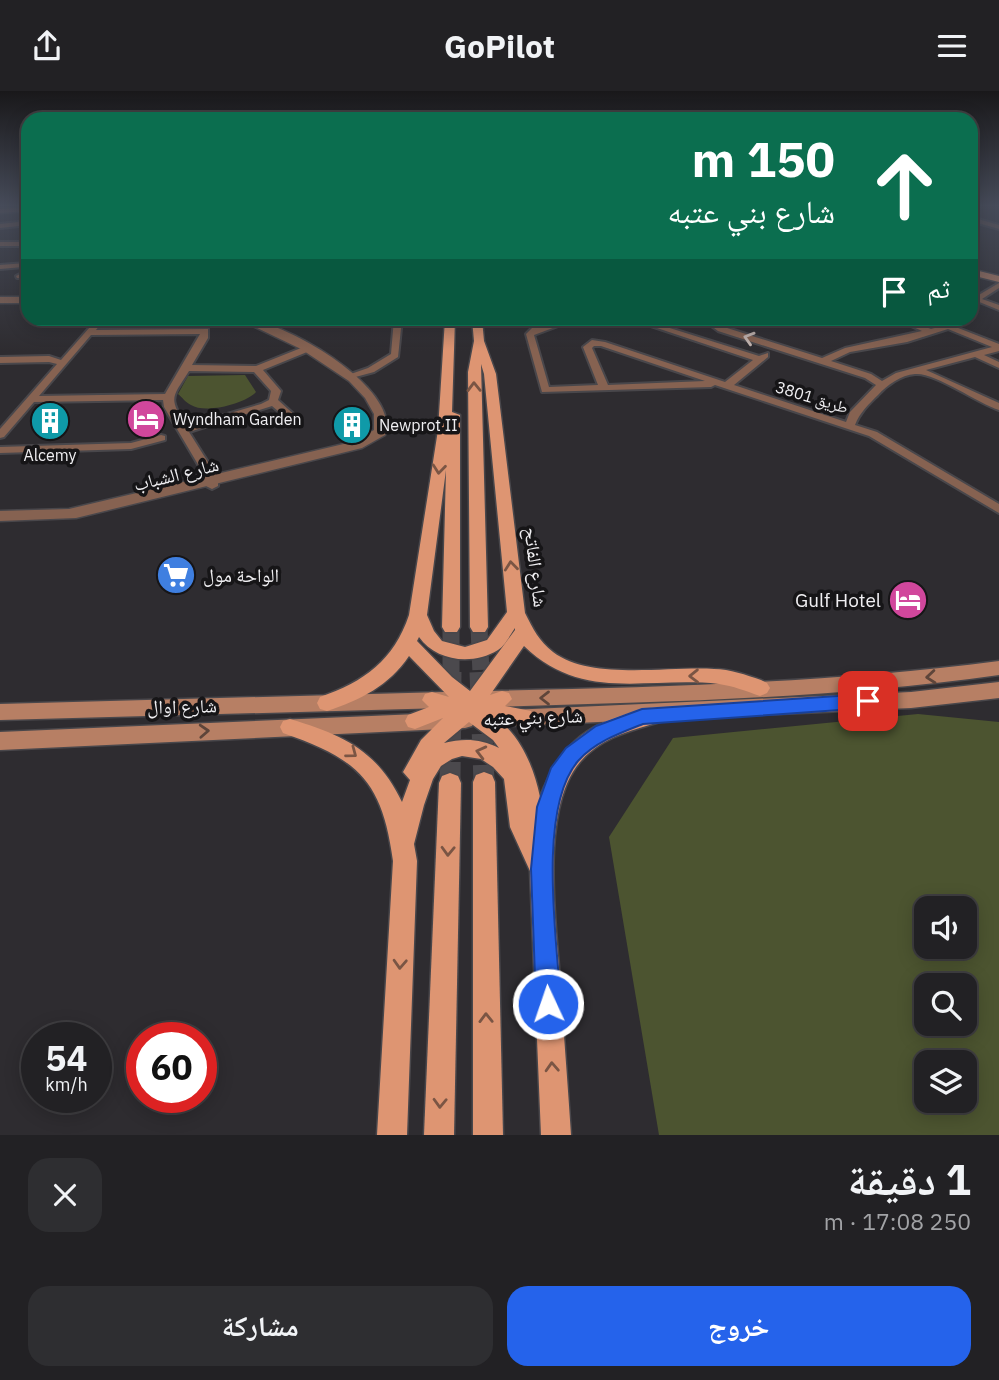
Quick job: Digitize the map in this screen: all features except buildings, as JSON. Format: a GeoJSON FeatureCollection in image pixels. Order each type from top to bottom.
{"type":"FeatureCollection","features":[{"type":"Feature","properties":{"kind":"main road"},"geometry":{"type":"LineString","coordinates":[[978,271],[999,277]]}},
{"type":"Feature","properties":{"kind":"main road"},"geometry":{"type":"LineString","coordinates":[[327,703],[362,689],[382,677],[398,661],[418,615],[438,478],[450,326]]}},
{"type":"Feature","properties":{"kind":"main road","name":"شارع الفاتح"},"geometry":{"type":"LineString","coordinates":[[478,326],[479,341],[490,374],[516,613],[524,632],[550,658],[590,674],[620,678],[710,676],[745,682],[760,688]]}},
{"type":"Feature","properties":{"kind":"main road","name":"شارع الفاتح"},"geometry":{"type":"LineString","coordinates":[[479,341],[474,372],[480,627]]}},
{"type":"Feature","properties":{"kind":"main road"},"geometry":{"type":"LineString","coordinates":[[450,352],[455,388],[450,627]]}},
{"type":"Feature","properties":{"kind":"main road"},"geometry":{"type":"LineString","coordinates":[[418,615],[426,634],[436,646],[465,654],[493,645],[516,613]]}},
{"type":"Feature","properties":{"kind":"main road"},"geometry":{"type":"LineString","coordinates":[[392,1135],[405,861],[403,810],[416,766],[429,745],[485,688],[524,632]]}},
{"type":"Feature","properties":{"kind":"main road"},"geometry":{"type":"LineString","coordinates":[[408,643],[468,708],[502,733],[525,771],[542,869],[556,1135]]}},
{"type":"Feature","properties":{"kind":"main road","name":"شارع بني عتبه"},"geometry":{"type":"LineString","coordinates":[[360,723],[415,721],[502,699],[715,693],[926,678],[999,668]]}},
{"type":"Feature","properties":{"kind":"main road","name":"شارع بني عتبه"},"geometry":{"type":"LineString","coordinates":[[468,708],[524,717],[659,714],[911,700],[999,690]]}},
{"type":"Feature","properties":{"kind":"main road","name":"شارع اوال"},"geometry":{"type":"LineString","coordinates":[[0,712],[432,700],[468,708]]}},
{"type":"Feature","properties":{"kind":"main road"},"geometry":{"type":"LineString","coordinates":[[542,869],[550,796],[565,764],[573,754],[603,732],[625,722],[659,714]]}},
{"type":"Feature","properties":{"kind":"main road","name":"شارع اوال"},"geometry":{"type":"LineString","coordinates":[[0,741],[360,723]]}},
{"type":"Feature","properties":{"kind":"main road"},"geometry":{"type":"LineString","coordinates":[[290,727],[333,740],[369,766],[388,797],[403,843]]}},
{"type":"Feature","properties":{"kind":"main road"},"geometry":{"type":"LineString","coordinates":[[403,843],[420,778],[432,761],[450,751],[483,751],[502,761],[514,778],[523,831],[542,869]]}},
{"type":"Feature","properties":{"kind":"main road"},"geometry":{"type":"LineString","coordinates":[[484,782],[488,1135]]}},
{"type":"Feature","properties":{"kind":"main road"},"geometry":{"type":"LineString","coordinates":[[439,1135],[450,783]]}},
{"type":"Feature","properties":{"kind":"street"},"geometry":{"type":"LineString","coordinates":[[0,267],[21,270]]}},
{"type":"Feature","properties":{"kind":"street"},"geometry":{"type":"LineString","coordinates":[[978,298],[999,285]]}},
{"type":"Feature","properties":{"kind":"street"},"geometry":{"type":"LineString","coordinates":[[986,293],[999,297]]}},
{"type":"Feature","properties":{"kind":"street"},"geometry":{"type":"LineString","coordinates":[[0,300],[21,300]]}},
{"type":"Feature","properties":{"kind":"street"},"geometry":{"type":"LineString","coordinates":[[978,300],[999,307]]}},
{"type":"Feature","properties":{"kind":"street"},"geometry":{"type":"LineString","coordinates":[[0,435],[94,326]]}},
{"type":"Feature","properties":{"kind":"street","name":"شارع الشباب"},"geometry":{"type":"LineString","coordinates":[[0,516],[66,514],[124,507],[357,445],[380,432],[382,420],[375,406],[348,375],[309,348],[263,326]]}},
{"type":"Feature","properties":{"kind":"street"},"geometry":{"type":"LineString","coordinates":[[348,375],[377,365],[395,355],[397,326]]}},
{"type":"Feature","properties":{"kind":"street"},"geometry":{"type":"LineString","coordinates":[[547,326],[532,332],[530,336],[545,390],[723,385],[778,346]]}},
{"type":"Feature","properties":{"kind":"street"},"geometry":{"type":"LineString","coordinates":[[660,326],[760,359]]}},
{"type":"Feature","properties":{"kind":"street"},"geometry":{"type":"LineString","coordinates":[[686,335],[696,334],[709,326]]}},
{"type":"Feature","properties":{"kind":"street"},"geometry":{"type":"LineString","coordinates":[[720,326],[721,329],[868,376],[882,385]]}},
{"type":"Feature","properties":{"kind":"street"},"geometry":{"type":"LineString","coordinates":[[916,326],[930,332]]}},
{"type":"Feature","properties":{"kind":"street"},"geometry":{"type":"LineString","coordinates":[[824,362],[851,349],[948,326],[999,348]]}},
{"type":"Feature","properties":{"kind":"street"},"geometry":{"type":"LineString","coordinates":[[88,333],[205,331],[204,338],[168,397],[169,407],[212,482]]}},
{"type":"Feature","properties":{"kind":"street","name":"طريق 3801"},"geometry":{"type":"LineString","coordinates":[[604,387],[587,347],[592,343],[849,424],[888,442],[999,509]]}},
{"type":"Feature","properties":{"kind":"street"},"geometry":{"type":"LineString","coordinates":[[186,368],[257,369],[309,348]]}},
{"type":"Feature","properties":{"kind":"street"},"geometry":{"type":"LineString","coordinates":[[849,424],[854,414],[882,385],[899,375],[999,348]]}},
{"type":"Feature","properties":{"kind":"street"},"geometry":{"type":"LineString","coordinates":[[977,355],[999,365]]}},
{"type":"Feature","properties":{"kind":"street"},"geometry":{"type":"LineString","coordinates":[[0,360],[49,359],[63,363]]}},
{"type":"Feature","properties":{"kind":"street"},"geometry":{"type":"LineString","coordinates":[[183,430],[274,401],[276,391],[257,369]]}},
{"type":"Feature","properties":{"kind":"street"},"geometry":{"type":"LineString","coordinates":[[916,371],[933,375],[996,403]]}},
{"type":"Feature","properties":{"kind":"street"},"geometry":{"type":"LineString","coordinates":[[31,399],[168,397]]}},
{"type":"Feature","properties":{"kind":"street"},"geometry":{"type":"LineString","coordinates":[[274,401],[294,419]]}},
{"type":"Feature","properties":{"kind":"street"},"geometry":{"type":"LineString","coordinates":[[0,450],[131,446],[161,438]]}},
{"type":"Feature","properties":{"kind":"green space"},"geometry":{"type":"Polygon","coordinates":[[[245,375],[256,392],[234,404],[197,408],[178,394],[188,376],[245,375]]]}},
{"type":"Feature","properties":{"kind":"green space"},"geometry":{"type":"Polygon","coordinates":[[[918,714],[999,722],[999,1135],[659,1135],[609,837],[673,738],[918,714]]]}},
{"type":"Feature","properties":{"kind":"tunnel"},"geometry":{"type":"LineString","coordinates":[[451,627],[451,672]]}},
{"type":"Feature","properties":{"kind":"tunnel"},"geometry":{"type":"LineString","coordinates":[[479,627],[481,674]]}},
{"type":"Feature","properties":{"kind":"tunnel"},"geometry":{"type":"LineString","coordinates":[[450,783],[451,672]]}},
{"type":"Feature","properties":{"kind":"tunnel"},"geometry":{"type":"LineString","coordinates":[[480,672],[484,782]]}},
{"type":"Feature","properties":{"kind":"place","name":"Wyndham Garden"},"geometry":{"type":"Point","coordinates":[146,419]}},
{"type":"Feature","properties":{"kind":"place","name":"Alcemy"},"geometry":{"type":"Point","coordinates":[50,421]}},
{"type":"Feature","properties":{"kind":"place","name":"Newprot II"},"geometry":{"type":"Point","coordinates":[352,425]}},
{"type":"Feature","properties":{"kind":"place","name":"الواحة مول"},"geometry":{"type":"Point","coordinates":[176,575]}},
{"type":"Feature","properties":{"kind":"place","name":"Gulf Hotel"},"geometry":{"type":"Point","coordinates":[908,600]}},
{"type":"Feature","properties":{"kind":"route"},"geometry":{"type":"LineString","coordinates":[[548,1004],[542,899],[548,807],[558,774],[573,754],[592,738],[614,726],[642,717],[868,701]]}}]}
